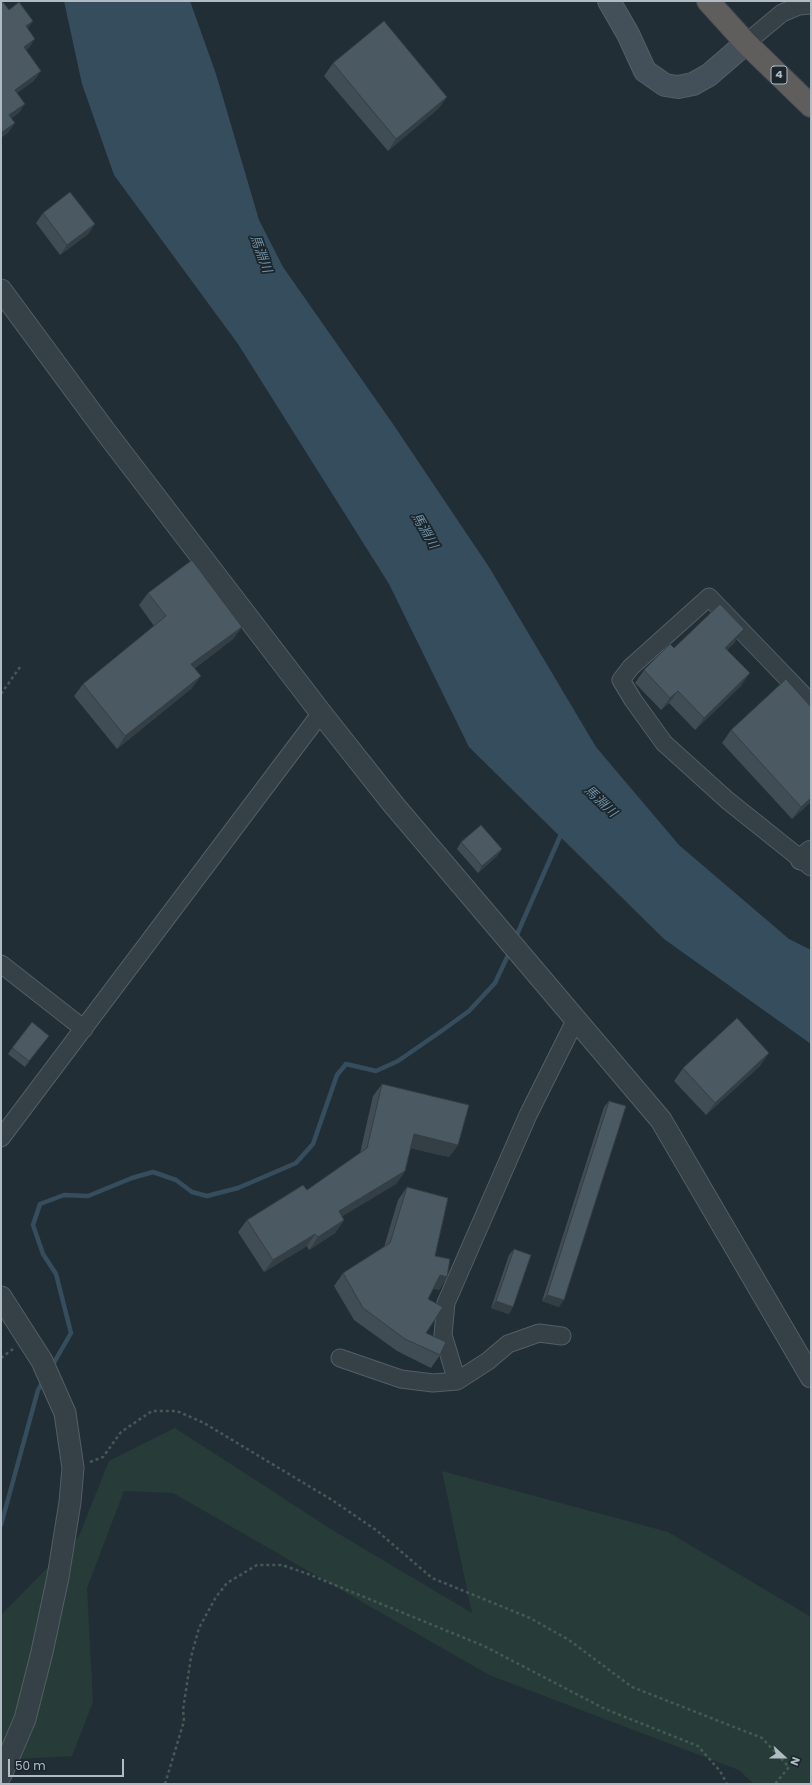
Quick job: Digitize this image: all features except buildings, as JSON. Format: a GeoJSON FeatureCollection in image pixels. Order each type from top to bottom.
{"type":"FeatureCollection","features":[{"type":"Feature","properties":{"kind":"highway","name":"4"},"geometry":{"type":"LineString","coordinates":[[708,1],[746,43],[811,106]]}},
{"type":"Feature","properties":{"kind":"main road"},"geometry":{"type":"LineString","coordinates":[[609,1],[628,34],[645,70],[665,85],[678,87],[693,84],[710,75],[746,43]]}},
{"type":"Feature","properties":{"kind":"street"},"geometry":{"type":"LineString","coordinates":[[746,43],[782,13],[799,6],[811,5]]}},
{"type":"Feature","properties":{"kind":"street"},"geometry":{"type":"LineString","coordinates":[[1,290],[105,431],[320,713],[393,804],[503,936],[576,1019],[661,1120],[811,1377]]}},
{"type":"Feature","properties":{"kind":"street"},"geometry":{"type":"LineString","coordinates":[[808,859],[727,800],[664,744],[621,680],[631,667],[710,597],[811,703]]}},
{"type":"Feature","properties":{"kind":"street"},"geometry":{"type":"LineString","coordinates":[[1,1138],[320,713]]}},
{"type":"Feature","properties":{"kind":"street"},"geometry":{"type":"LineString","coordinates":[[1,964],[84,1029]]}},
{"type":"Feature","properties":{"kind":"street"},"geometry":{"type":"LineString","coordinates":[[457,1381],[443,1336],[446,1303],[528,1115],[576,1019]]}},
{"type":"Feature","properties":{"kind":"street"},"geometry":{"type":"LineString","coordinates":[[1,1298],[43,1363],[65,1413],[73,1468],[70,1502],[62,1555],[42,1652],[25,1719],[1,1775]]}},
{"type":"Feature","properties":{"kind":"street"},"geometry":{"type":"LineString","coordinates":[[340,1358],[401,1379],[433,1383],[457,1381],[488,1361],[508,1344],[539,1333],[562,1336]]}},
{"type":"Feature","properties":{"kind":"path"},"geometry":{"type":"LineString","coordinates":[[1,694],[20,667]]}},
{"type":"Feature","properties":{"kind":"path"},"geometry":{"type":"LineString","coordinates":[[73,1468],[103,1456],[121,1432],[152,1411],[177,1411],[204,1423],[332,1500],[376,1530],[432,1578],[530,1618],[569,1640],[632,1687],[762,1738],[789,1767],[775,1784]]}},
{"type":"Feature","properties":{"kind":"path"},"geometry":{"type":"LineString","coordinates":[[165,1784],[184,1721],[183,1710],[191,1657],[199,1628],[216,1597],[227,1583],[257,1565],[282,1565],[308,1574],[484,1646],[605,1709],[698,1746],[720,1771],[727,1784]]}},
{"type":"Feature","properties":{"kind":"green space"},"geometry":{"type":"Polygon","coordinates":[[[175,1428],[334,1531],[472,1613],[442,1471],[668,1532],[811,1617],[811,1784],[754,1784],[739,1770],[489,1675],[173,1493],[124,1491],[87,1588],[93,1702],[72,1756],[1,1760],[1,1615],[79,1536],[109,1461],[175,1428]]]}},
{"type":"Feature","properties":{"kind":"water","name":"馬淵川"},"geometry":{"type":"Polygon","coordinates":[[[64,1],[190,1],[216,74],[259,220],[283,267],[393,424],[489,567],[596,747],[679,845],[789,939],[811,950],[811,1044],[664,939],[469,747],[389,584],[238,344],[114,175],[82,84],[64,1]]]}},
{"type":"Feature","properties":{"kind":"waterway"},"geometry":{"type":"LineString","coordinates":[[515,939],[562,832]]}},
{"type":"Feature","properties":{"kind":"waterway"},"geometry":{"type":"LineString","coordinates":[[52,1366],[71,1333],[56,1274],[43,1254],[33,1225],[40,1204],[64,1195],[88,1196],[132,1178],[153,1172],[176,1180],[192,1192],[207,1196],[238,1188],[296,1163],[313,1144],[337,1075],[346,1064],[376,1071],[398,1061],[469,1011],[495,983],[510,951]]}},
{"type":"Feature","properties":{"kind":"waterway"},"geometry":{"type":"LineString","coordinates":[[1,1525],[38,1390],[44,1380]]}}]}
